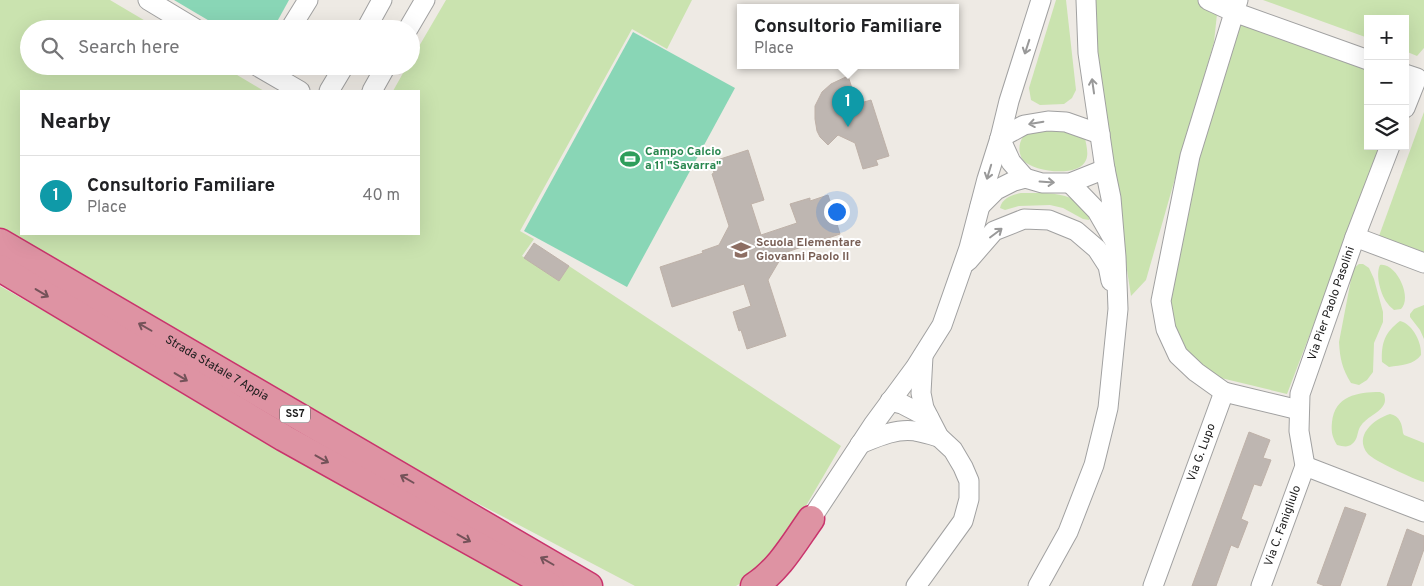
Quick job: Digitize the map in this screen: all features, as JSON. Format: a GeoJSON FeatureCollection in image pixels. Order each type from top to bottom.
{"type":"FeatureCollection","features":[{"type":"Feature","properties":{"kind":"highway","name":"Strada Statale 7 Appia"},"geometry":{"type":"LineString","coordinates":[[0,242],[589,586]]}},
{"type":"Feature","properties":{"kind":"highway","name":"Strada Statale 7 Appia"},"geometry":{"type":"LineString","coordinates":[[0,268],[284,438],[547,585]]}},
{"type":"Feature","properties":{"kind":"highway"},"geometry":{"type":"LineString","coordinates":[[754,586],[781,562],[811,519]]}},
{"type":"Feature","properties":{"kind":"highway"},"geometry":{"type":"LineString","coordinates":[[785,586],[792,563],[811,519]]}},
{"type":"Feature","properties":{"kind":"street"},"geometry":{"type":"LineString","coordinates":[[148,0],[181,20]]}},
{"type":"Feature","properties":{"kind":"street"},"geometry":{"type":"LineString","coordinates":[[296,20],[308,0]]}},
{"type":"Feature","properties":{"kind":"street"},"geometry":{"type":"LineString","coordinates":[[371,20],[382,0]]}},
{"type":"Feature","properties":{"kind":"street"},"geometry":{"type":"LineString","coordinates":[[413,20],[425,0]]}},
{"type":"Feature","properties":{"kind":"street"},"geometry":{"type":"LineString","coordinates":[[811,519],[860,444],[942,326],[963,268],[1009,100],[1041,0]]}},
{"type":"Feature","properties":{"kind":"street"},"geometry":{"type":"LineString","coordinates":[[1038,586],[1068,532],[1094,465],[1108,408],[1118,309],[1111,198],[1088,52],[1086,0]]}},
{"type":"Feature","properties":{"kind":"street"},"geometry":{"type":"LineString","coordinates":[[1208,0],[1236,6],[1364,58]]}},
{"type":"Feature","properties":{"kind":"street"},"geometry":{"type":"LineString","coordinates":[[1236,6],[1190,156],[1161,301],[1166,329],[1178,354],[1196,372],[1224,392],[1299,410]]}},
{"type":"Feature","properties":{"kind":"street"},"geometry":{"type":"LineString","coordinates":[[274,75],[298,90]]}},
{"type":"Feature","properties":{"kind":"street"},"geometry":{"type":"LineString","coordinates":[[330,90],[339,75]]}},
{"type":"Feature","properties":{"kind":"street"},"geometry":{"type":"LineString","coordinates":[[373,90],[381,75]]}},
{"type":"Feature","properties":{"kind":"street"},"geometry":{"type":"LineString","coordinates":[[1406,105],[1418,75]]}},
{"type":"Feature","properties":{"kind":"street"},"geometry":{"type":"LineString","coordinates":[[1000,138],[1024,125],[1048,121],[1066,122],[1100,134]]}},
{"type":"Feature","properties":{"kind":"street"},"geometry":{"type":"LineString","coordinates":[[1000,138],[1011,162],[1025,178]]}},
{"type":"Feature","properties":{"kind":"street","name":"Via Pier Paolo Pasolini"},"geometry":{"type":"LineString","coordinates":[[1304,466],[1300,431],[1300,394],[1355,237],[1388,150]]}},
{"type":"Feature","properties":{"kind":"street"},"geometry":{"type":"LineString","coordinates":[[980,206],[996,190],[1014,180],[1025,178],[1042,183],[1070,183],[1105,169]]}},
{"type":"Feature","properties":{"kind":"street"},"geometry":{"type":"LineString","coordinates":[[1070,183],[1097,211],[1114,240]]}},
{"type":"Feature","properties":{"kind":"street"},"geometry":{"type":"LineString","coordinates":[[963,268],[994,231],[1024,218],[1049,220],[1076,231],[1097,249],[1108,266],[1118,309]]}},
{"type":"Feature","properties":{"kind":"street"},"geometry":{"type":"LineString","coordinates":[[1355,237],[1424,263]]}},
{"type":"Feature","properties":{"kind":"street"},"geometry":{"type":"LineString","coordinates":[[922,425],[924,408],[921,393],[923,355]]}},
{"type":"Feature","properties":{"kind":"street","name":"Via G. Lupo"},"geometry":{"type":"LineString","coordinates":[[1153,586],[1224,392]]}},
{"type":"Feature","properties":{"kind":"street"},"geometry":{"type":"LineString","coordinates":[[890,401],[902,404],[922,425],[953,450],[969,481],[969,499],[963,521],[916,586]]}},
{"type":"Feature","properties":{"kind":"street"},"geometry":{"type":"LineString","coordinates":[[860,444],[874,438],[922,425]]}},
{"type":"Feature","properties":{"kind":"street"},"geometry":{"type":"LineString","coordinates":[[1304,466],[1424,512]]}},
{"type":"Feature","properties":{"kind":"street","name":"Via C. Fanigliulo"},"geometry":{"type":"LineString","coordinates":[[1261,586],[1304,466]]}},
{"type":"Feature","properties":{"kind":"green space"},"geometry":{"type":"Polygon","coordinates":[[[0,0],[110,0],[144,20],[20,20],[20,75],[237,75],[262,90],[20,90],[20,235],[420,235],[420,90],[394,90],[402,75],[420,75],[420,45],[446,0],[692,0],[667,49],[632,29],[520,231],[534,239],[522,256],[559,281],[569,266],[841,446],[772,564],[736,586],[635,586],[355,439],[0,234],[0,0]]]}},
{"type":"Feature","properties":{"kind":"green space"},"geometry":{"type":"Polygon","coordinates":[[[174,0],[289,0],[278,20],[208,20],[174,0]]]}},
{"type":"Feature","properties":{"kind":"green space"},"geometry":{"type":"Polygon","coordinates":[[[1056,0],[1066,0],[1076,90],[1072,98],[1064,104],[1040,105],[1031,100],[1029,88],[1056,0]]]}},
{"type":"Feature","properties":{"kind":"green space"},"geometry":{"type":"Polygon","coordinates":[[[1086,0],[1201,0],[1217,14],[1214,42],[1146,280],[1131,296],[1086,0]]]}},
{"type":"Feature","properties":{"kind":"green space"},"geometry":{"type":"Polygon","coordinates":[[[1263,0],[1424,0],[1424,48],[1417,56],[1409,53],[1409,15],[1364,15],[1364,37],[1263,0]]]}},
{"type":"Feature","properties":{"kind":"green space"},"geometry":{"type":"Polygon","coordinates":[[[1234,12],[1364,59],[1364,150],[1380,150],[1287,394],[1196,372],[1166,329],[1190,156],[1234,12]]]}},
{"type":"Feature","properties":{"kind":"green space","name":"Campo Calcio a 11 \"Savarra\""},"geometry":{"type":"Polygon","coordinates":[[[633,32],[735,88],[627,287],[524,231],[633,32]]]}},
{"type":"Feature","properties":{"kind":"green space"},"geometry":{"type":"Polygon","coordinates":[[[1424,112],[1424,252],[1379,236],[1424,112]]]}},
{"type":"Feature","properties":{"kind":"green space"},"geometry":{"type":"Polygon","coordinates":[[[1061,128],[1085,138],[1087,155],[1082,166],[1066,171],[1045,170],[1036,168],[1023,160],[1020,146],[1023,137],[1029,131],[1061,128]]]}},
{"type":"Feature","properties":{"kind":"green space"},"geometry":{"type":"Polygon","coordinates":[[[1021,193],[1067,196],[1084,207],[1090,216],[1089,220],[1083,219],[1063,208],[1050,205],[1019,206],[1005,210],[1000,208],[1005,199],[1021,193]]]}},
{"type":"Feature","properties":{"kind":"green space"},"geometry":{"type":"Polygon","coordinates":[[[1359,264],[1369,268],[1374,279],[1383,312],[1383,322],[1374,343],[1373,372],[1367,380],[1359,385],[1351,383],[1345,373],[1339,342],[1353,269],[1359,264]]]}},
{"type":"Feature","properties":{"kind":"green space"},"geometry":{"type":"Polygon","coordinates":[[[1380,265],[1392,269],[1401,282],[1405,297],[1401,309],[1394,310],[1388,305],[1383,296],[1378,280],[1380,265]]]}},
{"type":"Feature","properties":{"kind":"green space"},"geometry":{"type":"Polygon","coordinates":[[[0,286],[527,586],[0,586],[0,286]]]}},
{"type":"Feature","properties":{"kind":"green space"},"geometry":{"type":"Polygon","coordinates":[[[1424,305],[1424,339],[1410,314],[1414,309],[1424,305]]]}},
{"type":"Feature","properties":{"kind":"green space"},"geometry":{"type":"Polygon","coordinates":[[[1400,321],[1413,330],[1420,345],[1421,355],[1411,363],[1389,367],[1382,362],[1383,344],[1387,334],[1400,321]]]}},
{"type":"Feature","properties":{"kind":"green space"},"geometry":{"type":"Polygon","coordinates":[[[1380,392],[1384,394],[1385,400],[1381,409],[1363,424],[1354,442],[1347,446],[1337,445],[1333,437],[1332,422],[1334,413],[1342,401],[1348,397],[1363,393],[1380,392]]]}},
{"type":"Feature","properties":{"kind":"green space"},"geometry":{"type":"Polygon","coordinates":[[[1390,414],[1400,421],[1404,435],[1424,443],[1424,482],[1378,461],[1368,454],[1364,447],[1364,435],[1367,429],[1384,416],[1390,414]]]}},
{"type":"Feature","properties":{"kind":"building"},"geometry":{"type":"Polygon","coordinates":[[[848,76],[857,104],[871,100],[889,156],[876,160],[878,165],[863,169],[855,143],[838,135],[828,145],[817,131],[815,119],[815,106],[822,92],[831,84],[848,76]]]}},
{"type":"Feature","properties":{"kind":"building","name":"Scuola Elementare Giovanni Paolo II"},"geometry":{"type":"Polygon","coordinates":[[[748,150],[764,200],[751,204],[761,235],[797,223],[790,204],[810,198],[810,201],[828,195],[840,234],[784,253],[768,280],[786,336],[747,349],[733,312],[751,306],[744,284],[672,307],[660,267],[703,253],[702,251],[719,245],[729,226],[712,174],[714,173],[711,162],[748,150]]]}},
{"type":"Feature","properties":{"kind":"building"},"geometry":{"type":"Polygon","coordinates":[[[534,243],[569,266],[559,281],[524,258],[534,243]]]}},
{"type":"Feature","properties":{"kind":"building"},"geometry":{"type":"Polygon","coordinates":[[[1249,432],[1270,440],[1263,458],[1271,460],[1261,486],[1254,484],[1241,519],[1248,522],[1238,548],[1231,545],[1216,586],[1192,586],[1249,432]]]}},
{"type":"Feature","properties":{"kind":"building"},"geometry":{"type":"Polygon","coordinates":[[[1345,507],[1366,514],[1340,586],[1325,586],[1317,583],[1345,507]]]}},
{"type":"Feature","properties":{"kind":"building"},"geometry":{"type":"Polygon","coordinates":[[[1407,529],[1424,536],[1424,549],[1411,586],[1387,586],[1407,529]]]}},
{"type":"Feature","properties":{"kind":"place","name":"Consultorio Familiare"},"geometry":{"type":"Point","coordinates":[848,127]}},
{"type":"Feature","properties":{"kind":"place","name":"Campo Calcio a 11 \"Savarra\""},"geometry":{"type":"Point","coordinates":[630,159]}},
{"type":"Feature","properties":{"kind":"place","name":"Scuola Elementare Giovanni Paolo II"},"geometry":{"type":"Point","coordinates":[741,250]}}]}
